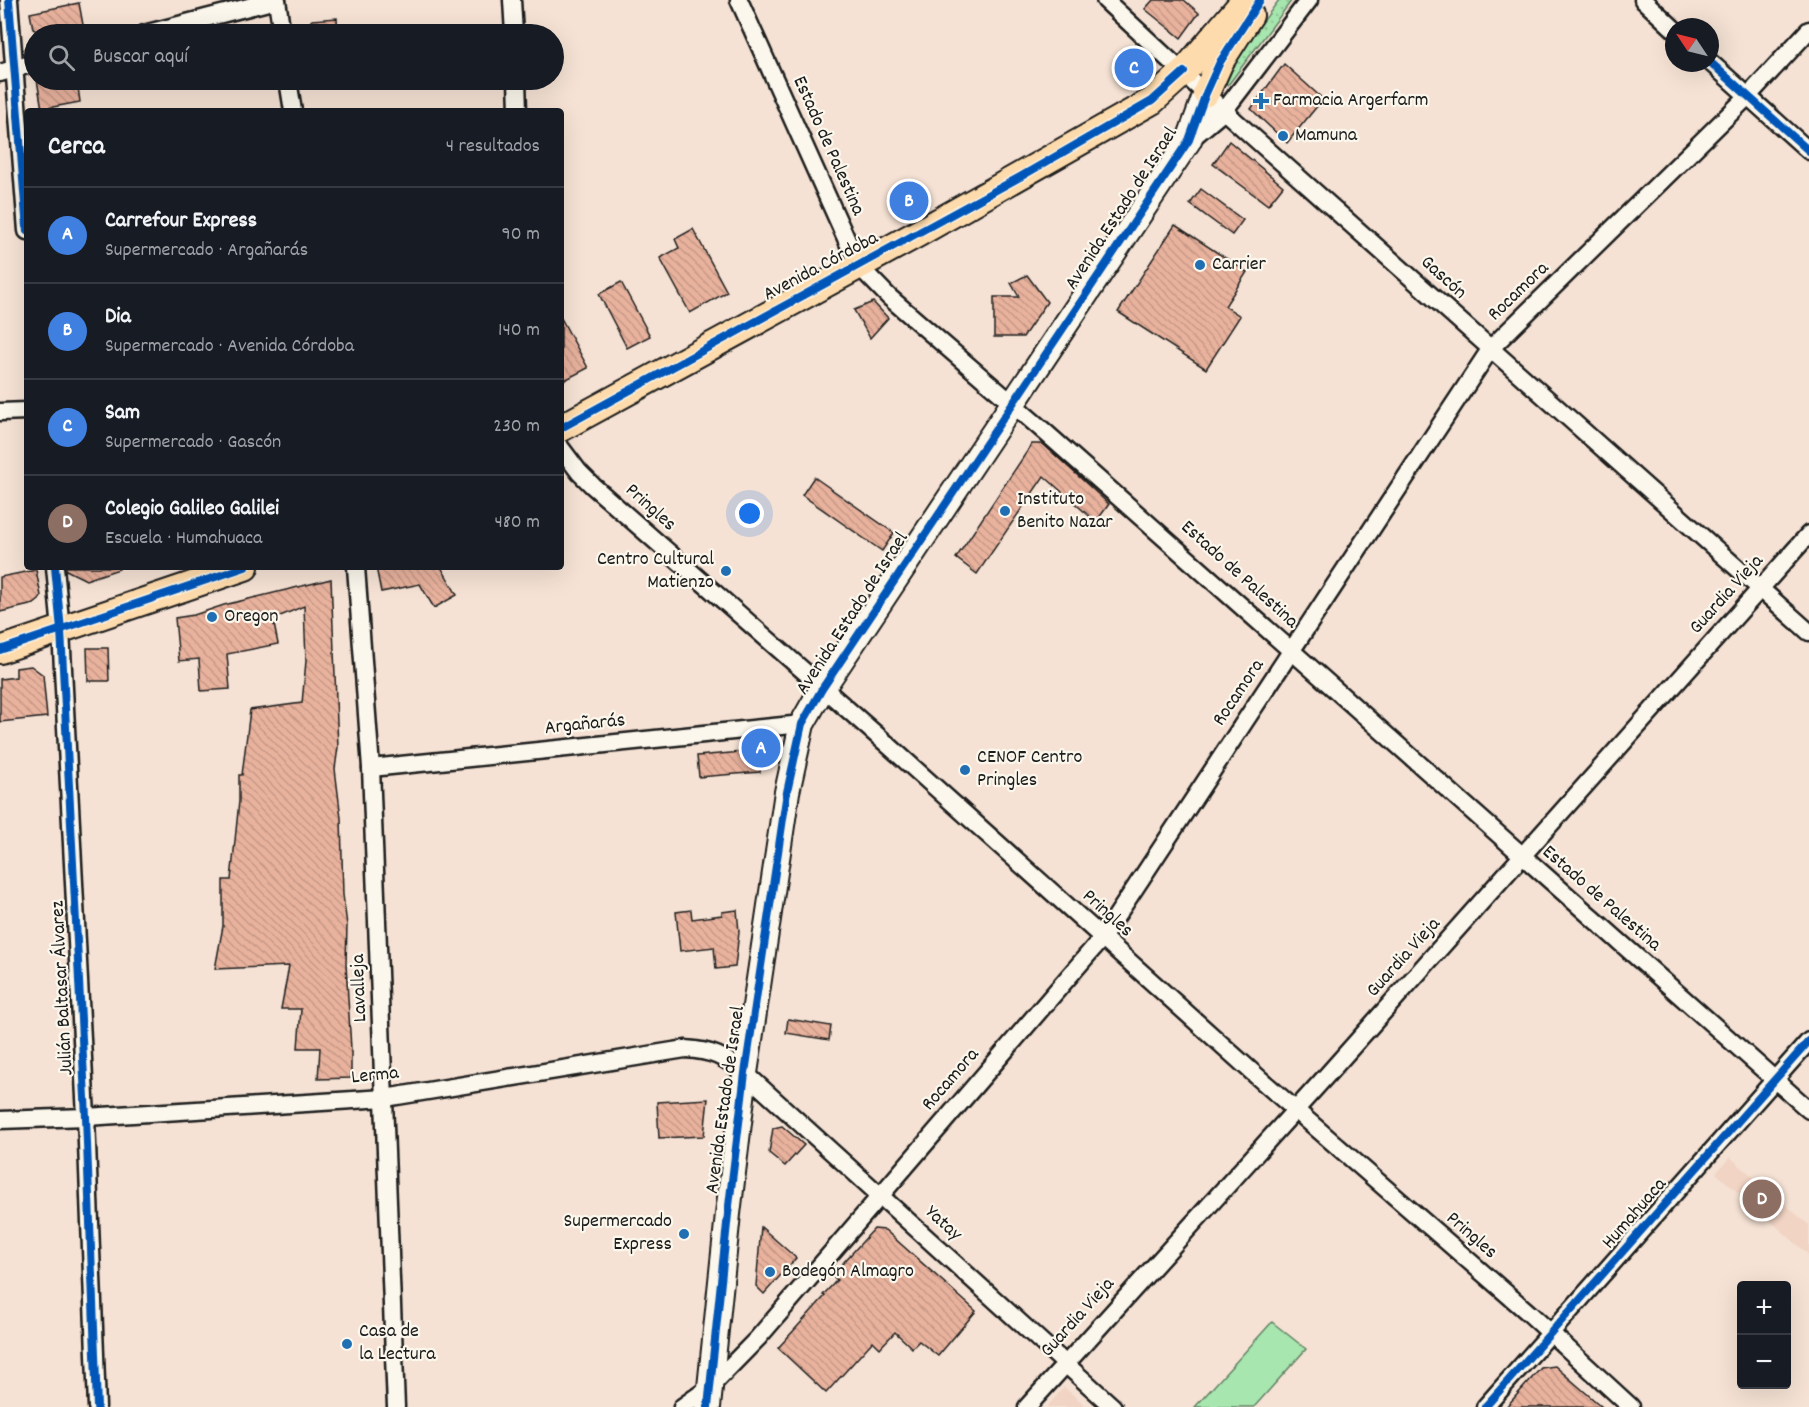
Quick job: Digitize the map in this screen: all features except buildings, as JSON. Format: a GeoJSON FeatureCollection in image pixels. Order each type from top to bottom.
{"type":"FeatureCollection","features":[{"type":"Feature","properties":{"kind":"main road","name":"Avenida Córdoba"},"geometry":{"type":"LineString","coordinates":[[564,426],[1020,177],[1152,101],[1184,72],[1245,0]]}},
{"type":"Feature","properties":{"kind":"main road"},"geometry":{"type":"LineString","coordinates":[[1206,93],[1220,62],[1260,0]]}},
{"type":"Feature","properties":{"kind":"main road","name":"Avenida Estado de Israel"},"geometry":{"type":"LineString","coordinates":[[709,1397],[745,1072],[787,792],[802,724],[822,688],[1189,140],[1206,93]]}},
{"type":"Feature","properties":{"kind":"main road"},"geometry":{"type":"LineString","coordinates":[[0,650],[236,570]]}},
{"type":"Feature","properties":{"kind":"street"},"geometry":{"type":"LineString","coordinates":[[9,0],[7,70],[24,207]]}},
{"type":"Feature","properties":{"kind":"street"},"geometry":{"type":"LineString","coordinates":[[183,24],[276,0],[280,24]]}},
{"type":"Feature","properties":{"kind":"street"},"geometry":{"type":"LineString","coordinates":[[512,0],[513,24]]}},
{"type":"Feature","properties":{"kind":"street","name":"Estado de Palestina"},"geometry":{"type":"LineString","coordinates":[[740,0],[858,266],[889,297],[1809,1110]]}},
{"type":"Feature","properties":{"kind":"street","name":"Gascón"},"geometry":{"type":"LineString","coordinates":[[1105,0],[1224,111],[1809,632]]}},
{"type":"Feature","properties":{"kind":"street"},"geometry":{"type":"LineString","coordinates":[[1189,140],[1224,111],[1309,0]]}},
{"type":"Feature","properties":{"kind":"street"},"geometry":{"type":"LineString","coordinates":[[1643,0],[1665,21]]}},
{"type":"Feature","properties":{"kind":"street","name":"Rocamora"},"geometry":{"type":"LineString","coordinates":[[682,1407],[709,1397],[1102,938],[1491,348],[1748,96],[1809,30]]}},
{"type":"Feature","properties":{"kind":"street"},"geometry":{"type":"LineString","coordinates":[[7,70],[24,66]]}},
{"type":"Feature","properties":{"kind":"street"},"geometry":{"type":"LineString","coordinates":[[1719,70],[1809,151]]}},
{"type":"Feature","properties":{"kind":"street"},"geometry":{"type":"LineString","coordinates":[[290,90],[293,108]]}},
{"type":"Feature","properties":{"kind":"street"},"geometry":{"type":"LineString","coordinates":[[517,90],[518,108]]}},
{"type":"Feature","properties":{"kind":"street"},"geometry":{"type":"LineString","coordinates":[[0,412],[24,411]]}},
{"type":"Feature","properties":{"kind":"street","name":"Pringles"},"geometry":{"type":"LineString","coordinates":[[564,452],[593,486],[887,744],[1631,1407]]}},
{"type":"Feature","properties":{"kind":"street","name":"Guardia Vieja"},"geometry":{"type":"LineString","coordinates":[[1027,1407],[1296,1110],[1809,534]]}},
{"type":"Feature","properties":{"kind":"street","name":"Julián Baltasar Álvarez"},"geometry":{"type":"LineString","coordinates":[[55,570],[61,630],[86,1117],[97,1407]]}},
{"type":"Feature","properties":{"kind":"street","name":"Lavalleja"},"geometry":{"type":"LineString","coordinates":[[356,570],[372,768],[396,1407]]}},
{"type":"Feature","properties":{"kind":"street","name":"Argañarás"},"geometry":{"type":"LineString","coordinates":[[372,768],[802,724]]}},
{"type":"Feature","properties":{"kind":"street","name":"Humahuaca"},"geometry":{"type":"LineString","coordinates":[[1485,1407],[1809,1041]]}},
{"type":"Feature","properties":{"kind":"street","name":"Lerma"},"geometry":{"type":"LineString","coordinates":[[0,1120],[86,1117],[385,1098],[685,1049],[703,1050],[719,1055],[745,1072]]}},
{"type":"Feature","properties":{"kind":"street","name":"Yatay"},"geometry":{"type":"LineString","coordinates":[[745,1072],[1113,1407]]}},
{"type":"Feature","properties":{"kind":"shaded area"},"geometry":{"type":"Polygon","coordinates":[[[1730,1157],[1809,1225],[1809,1255],[1716,1173],[1730,1157]]]}},
{"type":"Feature","properties":{"kind":"shaded area"},"geometry":{"type":"Polygon","coordinates":[[[1064,1387],[1087,1407],[1047,1407],[1064,1387]]]}},
{"type":"Feature","properties":{"kind":"green space"},"geometry":{"type":"Polygon","coordinates":[[[1279,0],[1292,0],[1228,85],[1221,78],[1279,0]]]}},
{"type":"Feature","properties":{"kind":"green space"},"geometry":{"type":"Polygon","coordinates":[[[1272,1322],[1306,1349],[1254,1407],[1195,1407],[1272,1322]]]}},
{"type":"Feature","properties":{"kind":"cycle path"},"geometry":{"type":"LineString","coordinates":[[9,0],[24,192]]}},
{"type":"Feature","properties":{"kind":"cycle path"},"geometry":{"type":"LineString","coordinates":[[708,1407],[745,1073],[787,792],[802,724],[822,689],[1189,140],[1220,62],[1260,0]]}},
{"type":"Feature","properties":{"kind":"cycle path"},"geometry":{"type":"LineString","coordinates":[[1719,70],[1809,151]]}},
{"type":"Feature","properties":{"kind":"cycle path"},"geometry":{"type":"LineString","coordinates":[[564,426],[1020,177],[1152,101],[1184,72]]}},
{"type":"Feature","properties":{"kind":"cycle path"},"geometry":{"type":"LineString","coordinates":[[55,570],[61,630],[86,1117],[97,1407]]}},
{"type":"Feature","properties":{"kind":"cycle path"},"geometry":{"type":"LineString","coordinates":[[0,650],[236,570]]}},
{"type":"Feature","properties":{"kind":"cycle path"},"geometry":{"type":"LineString","coordinates":[[1485,1407],[1809,1041]]}},
{"type":"Feature","properties":{"kind":"place","name":"Sam"},"geometry":{"type":"Point","coordinates":[1134,68]}},
{"type":"Feature","properties":{"kind":"place","name":"Farmacia Argerfarm"},"geometry":{"type":"Point","coordinates":[1261,101]}},
{"type":"Feature","properties":{"kind":"place","name":"Mamuna"},"geometry":{"type":"Point","coordinates":[1283,136]}},
{"type":"Feature","properties":{"kind":"place","name":"Dia"},"geometry":{"type":"Point","coordinates":[909,201]}},
{"type":"Feature","properties":{"kind":"place","name":"Carrier"},"geometry":{"type":"Point","coordinates":[1200,265]}},
{"type":"Feature","properties":{"kind":"place","name":"Instituto Benito Nazar"},"geometry":{"type":"Point","coordinates":[1005,511]}},
{"type":"Feature","properties":{"kind":"place","name":"Centro Cultural Matienzo"},"geometry":{"type":"Point","coordinates":[726,571]}},
{"type":"Feature","properties":{"kind":"place","name":"Oregon"},"geometry":{"type":"Point","coordinates":[212,617]}},
{"type":"Feature","properties":{"kind":"place","name":"Carrefour Express"},"geometry":{"type":"Point","coordinates":[761,748]}},
{"type":"Feature","properties":{"kind":"place","name":"CENOF Centro Pringles"},"geometry":{"type":"Point","coordinates":[965,770]}},
{"type":"Feature","properties":{"kind":"place","name":"Colegio Galileo Galilei"},"geometry":{"type":"Point","coordinates":[1762,1199]}},
{"type":"Feature","properties":{"kind":"place","name":"Supermercado Express"},"geometry":{"type":"Point","coordinates":[684,1234]}},
{"type":"Feature","properties":{"kind":"place","name":"Bodegón Almagro"},"geometry":{"type":"Point","coordinates":[770,1272]}},
{"type":"Feature","properties":{"kind":"place","name":"Casa de la Lectura"},"geometry":{"type":"Point","coordinates":[347,1344]}}]}
